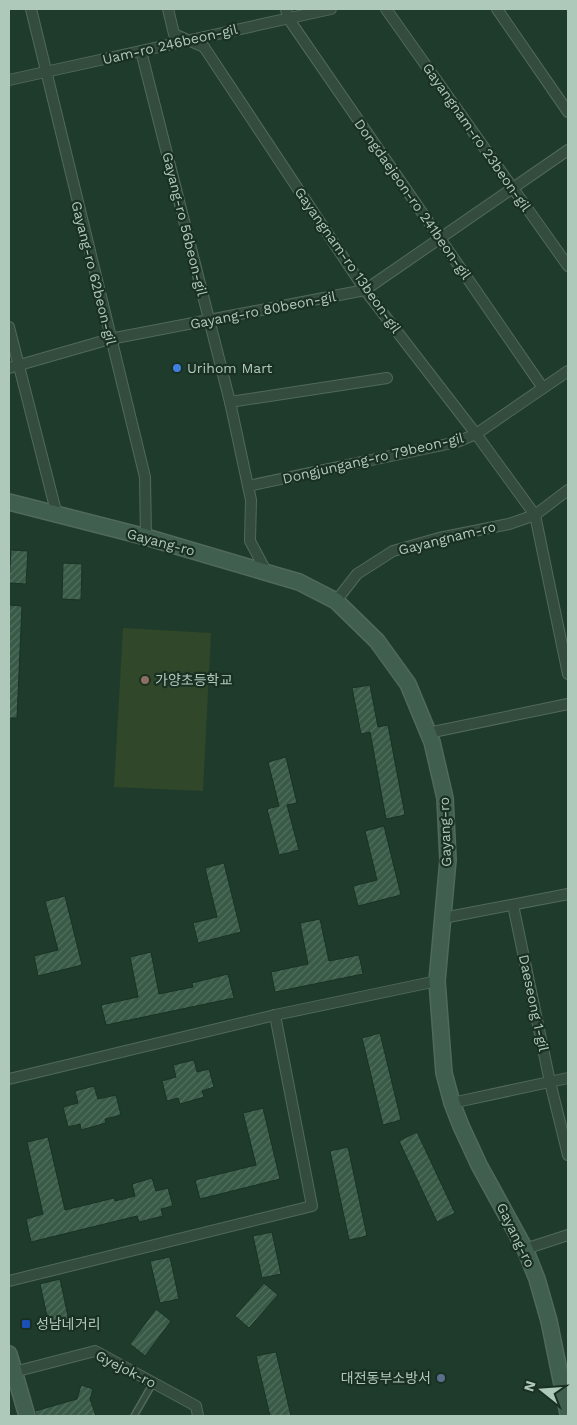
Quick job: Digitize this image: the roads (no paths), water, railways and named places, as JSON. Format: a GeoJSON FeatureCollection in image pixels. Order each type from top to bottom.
{"type":"FeatureCollection","features":[{"type":"Feature","properties":{"kind":"street","name":"Gayang-ro 62beon-gil"},"geometry":{"type":"LineString","coordinates":[[31,9],[145,478],[146,537]]}},
{"type":"Feature","properties":{"kind":"street","name":"Gayangnam-ro 13beon-gil"},"geometry":{"type":"LineString","coordinates":[[168,9],[174,34],[186,41],[204,47],[365,290],[476,434],[535,515]]}},
{"type":"Feature","properties":{"kind":"street","name":"Uam-ro 246beon-gil"},"geometry":{"type":"LineString","coordinates":[[9,80],[186,41],[287,13],[331,9]]}},
{"type":"Feature","properties":{"kind":"street","name":"Gayangnam-ro 23beon-gil"},"geometry":{"type":"LineString","coordinates":[[386,9],[568,266]]}},
{"type":"Feature","properties":{"kind":"street"},"geometry":{"type":"LineString","coordinates":[[497,9],[568,112]]}},
{"type":"Feature","properties":{"kind":"street","name":"Dongdaejeon-ro 241beon-gil"},"geometry":{"type":"LineString","coordinates":[[287,13],[543,388]]}},
{"type":"Feature","properties":{"kind":"street","name":"Gayang-ro 56beon-gil"},"geometry":{"type":"LineString","coordinates":[[141,51],[230,402],[251,500],[250,542],[266,571]]}},
{"type":"Feature","properties":{"kind":"street","name":"Gayang-ro 80beon-gil"},"geometry":{"type":"LineString","coordinates":[[14,367],[110,339],[365,290],[568,150]]}},
{"type":"Feature","properties":{"kind":"street"},"geometry":{"type":"LineString","coordinates":[[9,327],[14,367],[57,515]]}},
{"type":"Feature","properties":{"kind":"street","name":"Dongjungang-ro 79beon-gil"},"geometry":{"type":"LineString","coordinates":[[248,486],[457,442],[476,434],[568,371]]}},
{"type":"Feature","properties":{"kind":"street"},"geometry":{"type":"LineString","coordinates":[[230,402],[387,378]]}},
{"type":"Feature","properties":{"kind":"street","name":"Gayangnam-ro"},"geometry":{"type":"LineString","coordinates":[[336,601],[357,574],[393,551],[439,538],[509,524],[535,515],[568,490]]}},
{"type":"Feature","properties":{"kind":"street","name":"Gayang-ro"},"geometry":{"type":"LineString","coordinates":[[9,502],[146,537],[299,582],[336,601],[377,641],[408,684],[432,742],[445,798],[448,860],[437,981],[444,1068],[452,1103],[479,1165],[525,1249],[537,1279],[549,1321],[568,1414]]}},
{"type":"Feature","properties":{"kind":"street"},"geometry":{"type":"LineString","coordinates":[[535,515],[568,674]]}},
{"type":"Feature","properties":{"kind":"street"},"geometry":{"type":"LineString","coordinates":[[428,733],[568,704]]}},
{"type":"Feature","properties":{"kind":"street"},"geometry":{"type":"LineString","coordinates":[[443,918],[568,894]]}},
{"type":"Feature","properties":{"kind":"street","name":"Daeseong 1-gil"},"geometry":{"type":"LineString","coordinates":[[513,905],[550,1082],[568,1155]]}},
{"type":"Feature","properties":{"kind":"street"},"geometry":{"type":"LineString","coordinates":[[9,1079],[274,1016],[437,981]]}},
{"type":"Feature","properties":{"kind":"street"},"geometry":{"type":"LineString","coordinates":[[9,1281],[312,1206],[274,1016]]}},
{"type":"Feature","properties":{"kind":"street"},"geometry":{"type":"LineString","coordinates":[[452,1103],[568,1078]]}},
{"type":"Feature","properties":{"kind":"street"},"geometry":{"type":"LineString","coordinates":[[525,1249],[568,1235]]}},
{"type":"Feature","properties":{"kind":"street","name":"Gyejok-ro"},"geometry":{"type":"LineString","coordinates":[[14,1372],[95,1351],[196,1406],[198,1416]]}},
{"type":"Feature","properties":{"kind":"street"},"geometry":{"type":"LineString","coordinates":[[9,1354],[27,1416]]}},
{"type":"Feature","properties":{"kind":"lane"},"geometry":{"type":"LineString","coordinates":[[134,1416],[153,1382]]}},
{"type":"Feature","properties":{"kind":"place","name":"Urihom Mart"},"geometry":{"type":"Point","coordinates":[177,368]}},
{"type":"Feature","properties":{"kind":"place","name":"가양초등학교"},"geometry":{"type":"Point","coordinates":[145,680]}},
{"type":"Feature","properties":{"kind":"place","name":"성남네거리"},"geometry":{"type":"Point","coordinates":[26,1324]}},
{"type":"Feature","properties":{"kind":"place","name":"대전동부소방서"},"geometry":{"type":"Point","coordinates":[441,1378]}}]}
